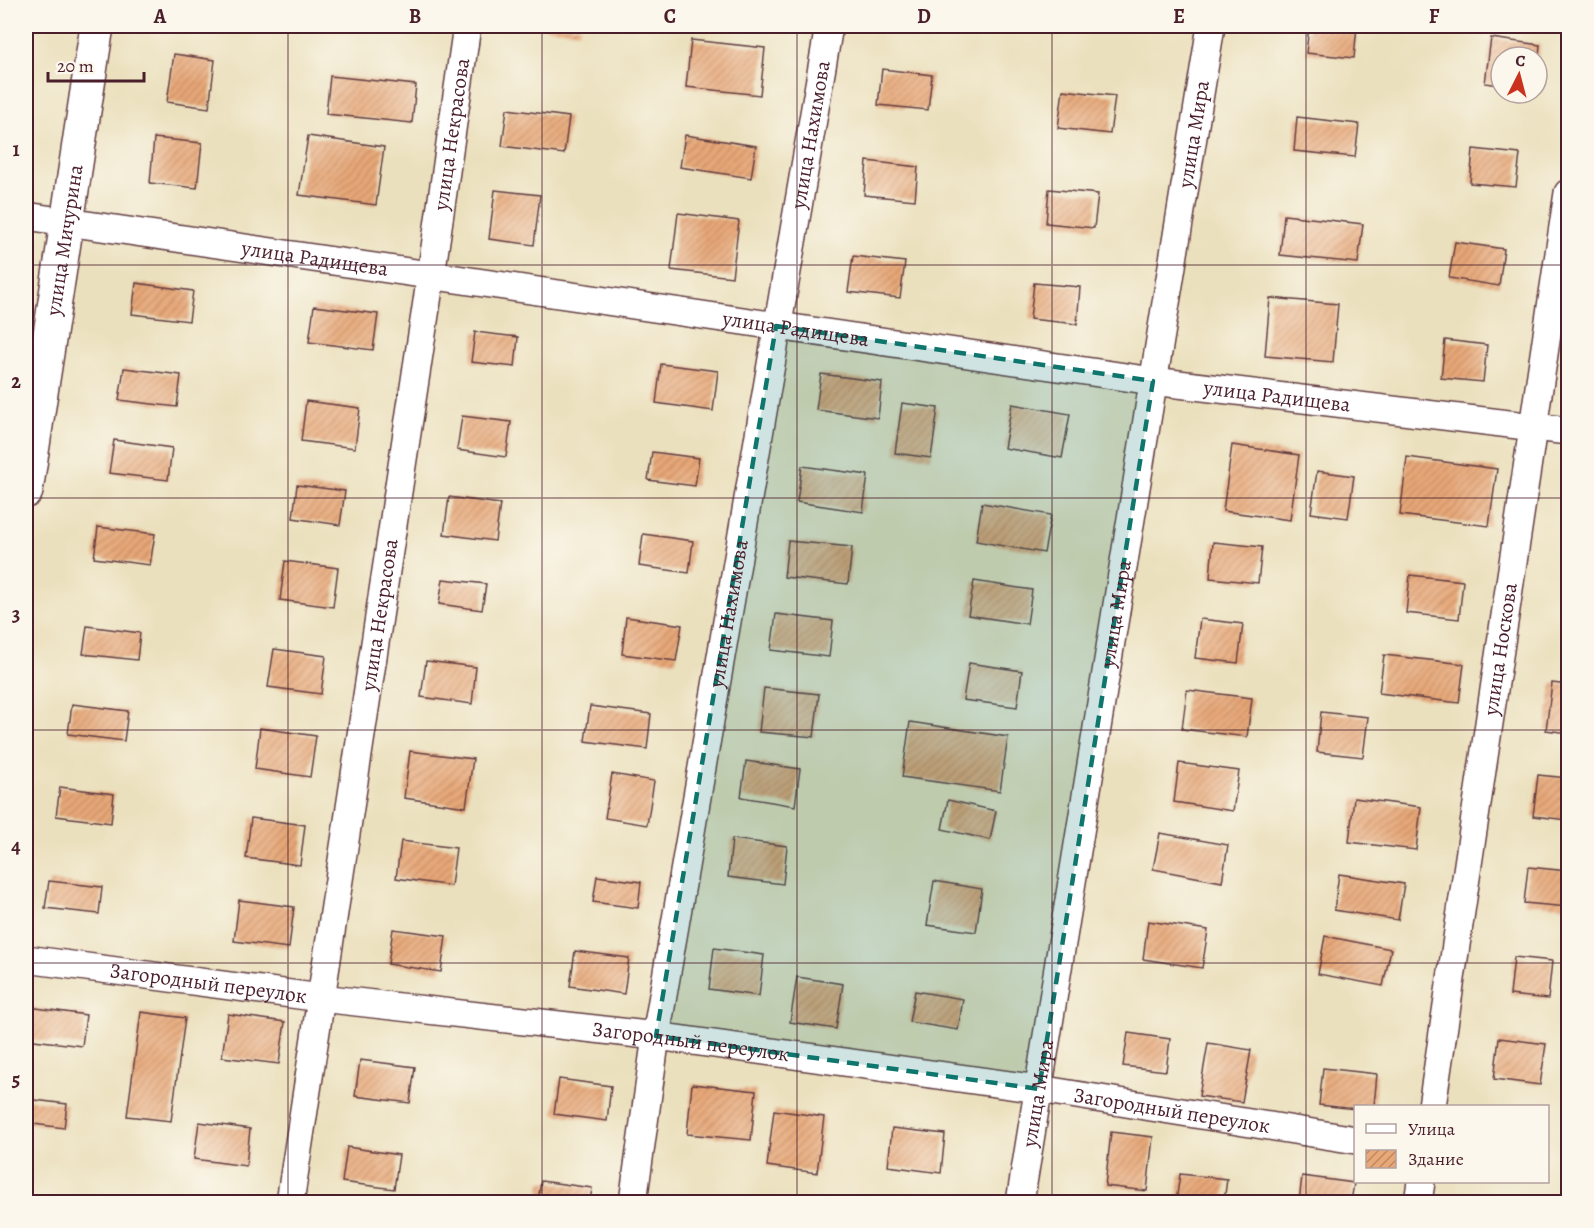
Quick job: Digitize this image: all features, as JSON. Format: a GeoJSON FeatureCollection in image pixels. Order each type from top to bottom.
{"type":"FeatureCollection","features":[{"type":"Feature","properties":{"kind":"street","name":"улица Мичурина"},"geometry":{"type":"LineString","coordinates":[[26,491],[97,26]]}},
{"type":"Feature","properties":{"kind":"street","name":"улица Некрасова"},"geometry":{"type":"LineString","coordinates":[[290,1203],[467,26]]}},
{"type":"Feature","properties":{"kind":"street","name":"улица Нахимова"},"geometry":{"type":"LineString","coordinates":[[633,1203],[656,1036],[829,26]]}},
{"type":"Feature","properties":{"kind":"street","name":"улица Мира"},"geometry":{"type":"LineString","coordinates":[[1020,1203],[1211,26]]}},
{"type":"Feature","properties":{"kind":"street","name":"улица Носкова"},"geometry":{"type":"LineString","coordinates":[[1432,1105],[1569,193]]}},
{"type":"Feature","properties":{"kind":"street","name":"улица Радищева"},"geometry":{"type":"LineString","coordinates":[[26,216],[1153,381],[1569,431]]}},
{"type":"Feature","properties":{"kind":"street","name":"Загородный переулок"},"geometry":{"type":"LineString","coordinates":[[26,959],[321,998],[656,1036],[1039,1089],[1354,1140]]}},
{"type":"Feature","properties":{"kind":"street"},"geometry":{"type":"LineString","coordinates":[[1418,1203],[1421,1183]]}},
{"type":"Feature","properties":{"kind":"highlighted area"},"geometry":{"type":"Polygon","coordinates":[[[776,326],[1153,381],[1039,1089],[656,1036],[776,326]]]}},
{"type":"Feature","properties":{"kind":"building"},"geometry":{"type":"Polygon","coordinates":[[[541,26],[580,26],[579,32],[541,26]]]}},
{"type":"Feature","properties":{"kind":"building"},"geometry":{"type":"Polygon","coordinates":[[[1309,26],[1357,26],[1354,58],[1306,53],[1309,26]]]}},
{"type":"Feature","properties":{"kind":"building"},"geometry":{"type":"Polygon","coordinates":[[[1491,38],[1540,45],[1490,45],[1491,38]]]}},
{"type":"Feature","properties":{"kind":"building"},"geometry":{"type":"Polygon","coordinates":[[[691,40],[765,48],[760,95],[686,87],[691,40]]]}},
{"type":"Feature","properties":{"kind":"building"},"geometry":{"type":"Polygon","coordinates":[[[1489,53],[1489,84],[1485,83],[1489,53]]]}},
{"type":"Feature","properties":{"kind":"building"},"geometry":{"type":"Polygon","coordinates":[[[174,54],[215,60],[209,108],[167,102],[174,54]]]}},
{"type":"Feature","properties":{"kind":"building"},"geometry":{"type":"Polygon","coordinates":[[[882,69],[932,75],[928,110],[878,105],[882,69]]]}},
{"type":"Feature","properties":{"kind":"building"},"geometry":{"type":"Polygon","coordinates":[[[330,76],[416,85],[412,123],[326,114],[330,76]]]}},
{"type":"Feature","properties":{"kind":"building"},"geometry":{"type":"Polygon","coordinates":[[[1063,90],[1115,96],[1110,134],[1058,128],[1063,90]]]}},
{"type":"Feature","properties":{"kind":"building"},"geometry":{"type":"Polygon","coordinates":[[[507,109],[569,117],[564,154],[502,146],[507,109]]]}},
{"type":"Feature","properties":{"kind":"building"},"geometry":{"type":"Polygon","coordinates":[[[1297,117],[1359,124],[1355,157],[1294,151],[1297,117]]]}},
{"type":"Feature","properties":{"kind":"building"},"geometry":{"type":"Polygon","coordinates":[[[685,135],[756,146],[751,178],[680,167],[685,135]]]}},
{"type":"Feature","properties":{"kind":"building"},"geometry":{"type":"Polygon","coordinates":[[[308,136],[384,147],[376,205],[299,195],[308,136]]]}},
{"type":"Feature","properties":{"kind":"building"},"geometry":{"type":"Polygon","coordinates":[[[154,138],[202,143],[197,188],[150,183],[154,138]]]}},
{"type":"Feature","properties":{"kind":"building"},"geometry":{"type":"Polygon","coordinates":[[[1473,149],[1520,154],[1516,187],[1470,183],[1473,149]]]}},
{"type":"Feature","properties":{"kind":"building"},"geometry":{"type":"Polygon","coordinates":[[[867,161],[918,167],[915,200],[864,195],[867,161]]]}},
{"type":"Feature","properties":{"kind":"building"},"geometry":{"type":"Polygon","coordinates":[[[1049,189],[1098,194],[1094,228],[1046,223],[1049,189]]]}},
{"type":"Feature","properties":{"kind":"building"},"geometry":{"type":"Polygon","coordinates":[[[495,190],[540,195],[534,245],[489,239],[495,190]]]}},
{"type":"Feature","properties":{"kind":"building"},"geometry":{"type":"Polygon","coordinates":[[[678,213],[739,221],[732,277],[671,270],[678,213]]]}},
{"type":"Feature","properties":{"kind":"building"},"geometry":{"type":"Polygon","coordinates":[[[1284,215],[1363,224],[1358,263],[1280,255],[1284,215]]]}},
{"type":"Feature","properties":{"kind":"building"},"geometry":{"type":"Polygon","coordinates":[[[1455,242],[1504,249],[1499,286],[1449,278],[1455,242]]]}},
{"type":"Feature","properties":{"kind":"building"},"geometry":{"type":"Polygon","coordinates":[[[853,256],[905,262],[900,298],[848,292],[853,256]]]}},
{"type":"Feature","properties":{"kind":"building"},"geometry":{"type":"Polygon","coordinates":[[[136,283],[193,291],[189,321],[132,314],[136,283]]]}},
{"type":"Feature","properties":{"kind":"building"},"geometry":{"type":"Polygon","coordinates":[[[1034,283],[1080,287],[1077,324],[1030,319],[1034,283]]]}},
{"type":"Feature","properties":{"kind":"building"},"geometry":{"type":"Polygon","coordinates":[[[1270,298],[1338,304],[1333,362],[1265,356],[1270,298]]]}},
{"type":"Feature","properties":{"kind":"building"},"geometry":{"type":"Polygon","coordinates":[[[314,306],[378,314],[373,350],[309,342],[314,306]]]}},
{"type":"Feature","properties":{"kind":"building"},"geometry":{"type":"Polygon","coordinates":[[[475,332],[518,337],[515,367],[471,362],[475,332]]]}},
{"type":"Feature","properties":{"kind":"building"},"geometry":{"type":"Polygon","coordinates":[[[1445,340],[1487,345],[1483,382],[1441,378],[1445,340]]]}},
{"type":"Feature","properties":{"kind":"building"},"geometry":{"type":"Polygon","coordinates":[[[661,364],[718,371],[713,411],[656,403],[661,364]]]}},
{"type":"Feature","properties":{"kind":"building"},"geometry":{"type":"Polygon","coordinates":[[[124,368],[181,375],[177,407],[119,400],[124,368]]]}},
{"type":"Feature","properties":{"kind":"building"},"geometry":{"type":"Polygon","coordinates":[[[821,374],[882,382],[878,418],[816,410],[821,374]]]}},
{"type":"Feature","properties":{"kind":"building"},"geometry":{"type":"Polygon","coordinates":[[[306,401],[360,408],[355,448],[301,441],[306,401]]]}},
{"type":"Feature","properties":{"kind":"building"},"geometry":{"type":"Polygon","coordinates":[[[902,403],[938,408],[931,458],[895,453],[902,403]]]}},
{"type":"Feature","properties":{"kind":"building"},"geometry":{"type":"Polygon","coordinates":[[[1012,404],[1070,414],[1062,458],[1004,448],[1012,404]]]}},
{"type":"Feature","properties":{"kind":"building"},"geometry":{"type":"Polygon","coordinates":[[[462,416],[511,422],[506,457],[457,450],[462,416]]]}},
{"type":"Feature","properties":{"kind":"building"},"geometry":{"type":"Polygon","coordinates":[[[114,440],[172,448],[168,480],[109,473],[114,440]]]}},
{"type":"Feature","properties":{"kind":"building"},"geometry":{"type":"Polygon","coordinates":[[[1232,445],[1299,455],[1290,520],[1223,511],[1232,445]]]}},
{"type":"Feature","properties":{"kind":"building"},"geometry":{"type":"Polygon","coordinates":[[[652,452],[699,458],[695,486],[648,480],[652,452]]]}},
{"type":"Feature","properties":{"kind":"building"},"geometry":{"type":"Polygon","coordinates":[[[1407,457],[1497,469],[1489,526],[1400,515],[1407,457]]]}},
{"type":"Feature","properties":{"kind":"building"},"geometry":{"type":"Polygon","coordinates":[[[802,466],[868,475],[863,512],[797,502],[802,466]]]}},
{"type":"Feature","properties":{"kind":"building"},"geometry":{"type":"Polygon","coordinates":[[[1317,471],[1354,476],[1348,518],[1311,513],[1317,471]]]}},
{"type":"Feature","properties":{"kind":"building"},"geometry":{"type":"Polygon","coordinates":[[[297,485],[345,491],[340,525],[293,518],[297,485]]]}},
{"type":"Feature","properties":{"kind":"building"},"geometry":{"type":"Polygon","coordinates":[[[449,497],[500,504],[495,541],[444,534],[449,497]]]}},
{"type":"Feature","properties":{"kind":"building"},"geometry":{"type":"Polygon","coordinates":[[[982,503],[1051,515],[1044,553],[976,541],[982,503]]]}},
{"type":"Feature","properties":{"kind":"building"},"geometry":{"type":"Polygon","coordinates":[[[98,527],[155,534],[150,565],[94,558],[98,527]]]}},
{"type":"Feature","properties":{"kind":"building"},"geometry":{"type":"Polygon","coordinates":[[[643,534],[693,541],[689,573],[639,566],[643,534]]]}},
{"type":"Feature","properties":{"kind":"building"},"geometry":{"type":"Polygon","coordinates":[[[788,541],[852,547],[848,584],[784,577],[788,541]]]}},
{"type":"Feature","properties":{"kind":"building"},"geometry":{"type":"Polygon","coordinates":[[[1213,542],[1262,547],[1258,583],[1210,578],[1213,542]]]}},
{"type":"Feature","properties":{"kind":"building"},"geometry":{"type":"Polygon","coordinates":[[[285,561],[338,568],[333,607],[280,600],[285,561]]]}},
{"type":"Feature","properties":{"kind":"building"},"geometry":{"type":"Polygon","coordinates":[[[1410,575],[1463,581],[1459,619],[1406,613],[1410,575]]]}},
{"type":"Feature","properties":{"kind":"building"},"geometry":{"type":"Polygon","coordinates":[[[443,579],[486,584],[482,610],[439,604],[443,579]]]}},
{"type":"Feature","properties":{"kind":"building"},"geometry":{"type":"Polygon","coordinates":[[[974,581],[1032,590],[1027,624],[968,615],[974,581]]]}},
{"type":"Feature","properties":{"kind":"building"},"geometry":{"type":"Polygon","coordinates":[[[1568,603],[1568,633],[1564,632],[1568,603]]]}},
{"type":"Feature","properties":{"kind":"building"},"geometry":{"type":"Polygon","coordinates":[[[776,614],[833,621],[829,657],[771,650],[776,614]]]}},
{"type":"Feature","properties":{"kind":"building"},"geometry":{"type":"Polygon","coordinates":[[[626,617],[682,625],[676,661],[622,654],[626,617]]]}},
{"type":"Feature","properties":{"kind":"building"},"geometry":{"type":"Polygon","coordinates":[[[1200,619],[1243,624],[1238,663],[1195,658],[1200,619]]]}},
{"type":"Feature","properties":{"kind":"building"},"geometry":{"type":"Polygon","coordinates":[[[87,626],[140,633],[137,660],[83,654],[87,626]]]}},
{"type":"Feature","properties":{"kind":"building"},"geometry":{"type":"Polygon","coordinates":[[[274,649],[326,656],[321,694],[268,687],[274,649]]]}},
{"type":"Feature","properties":{"kind":"building"},"geometry":{"type":"Polygon","coordinates":[[[1384,655],[1464,664],[1459,703],[1379,693],[1384,655]]]}},
{"type":"Feature","properties":{"kind":"building"},"geometry":{"type":"Polygon","coordinates":[[[426,661],[476,667],[472,704],[421,697],[426,661]]]}},
{"type":"Feature","properties":{"kind":"building"},"geometry":{"type":"Polygon","coordinates":[[[969,663],[1022,671],[1017,707],[963,700],[969,663]]]}},
{"type":"Feature","properties":{"kind":"building"},"geometry":{"type":"Polygon","coordinates":[[[1552,683],[1568,685],[1568,733],[1546,730],[1552,683]]]}},
{"type":"Feature","properties":{"kind":"building"},"geometry":{"type":"Polygon","coordinates":[[[764,688],[819,694],[814,737],[759,732],[764,688]]]}},
{"type":"Feature","properties":{"kind":"building"},"geometry":{"type":"Polygon","coordinates":[[[1187,690],[1252,698],[1247,737],[1182,729],[1187,690]]]}},
{"type":"Feature","properties":{"kind":"building"},"geometry":{"type":"Polygon","coordinates":[[[72,704],[128,711],[124,741],[68,734],[72,704]]]}},
{"type":"Feature","properties":{"kind":"building"},"geometry":{"type":"Polygon","coordinates":[[[590,706],[651,714],[647,749],[585,741],[590,706]]]}},
{"type":"Feature","properties":{"kind":"building"},"geometry":{"type":"Polygon","coordinates":[[[1321,712],[1368,717],[1363,757],[1317,752],[1321,712]]]}},
{"type":"Feature","properties":{"kind":"building"},"geometry":{"type":"Polygon","coordinates":[[[910,722],[1008,737],[1000,791],[902,777],[910,722]]]}},
{"type":"Feature","properties":{"kind":"building"},"geometry":{"type":"Polygon","coordinates":[[[260,728],[316,736],[310,777],[255,769],[260,728]]]}},
{"type":"Feature","properties":{"kind":"building"},"geometry":{"type":"Polygon","coordinates":[[[410,751],[473,759],[466,807],[404,798],[410,751]]]}},
{"type":"Feature","properties":{"kind":"building"},"geometry":{"type":"Polygon","coordinates":[[[746,761],[800,769],[795,806],[741,797],[746,761]]]}},
{"type":"Feature","properties":{"kind":"building"},"geometry":{"type":"Polygon","coordinates":[[[1179,763],[1239,771],[1233,811],[1174,802],[1179,763]]]}},
{"type":"Feature","properties":{"kind":"building"},"geometry":{"type":"Polygon","coordinates":[[[612,774],[654,781],[647,825],[605,818],[612,774]]]}},
{"type":"Feature","properties":{"kind":"building"},"geometry":{"type":"Polygon","coordinates":[[[1538,775],[1568,778],[1568,820],[1533,816],[1538,775]]]}},
{"type":"Feature","properties":{"kind":"building"},"geometry":{"type":"Polygon","coordinates":[[[60,787],[114,794],[111,823],[56,816],[60,787]]]}},
{"type":"Feature","properties":{"kind":"building"},"geometry":{"type":"Polygon","coordinates":[[[1354,798],[1421,807],[1416,850],[1349,842],[1354,798]]]}},
{"type":"Feature","properties":{"kind":"building"},"geometry":{"type":"Polygon","coordinates":[[[948,800],[996,811],[990,840],[942,829],[948,800]]]}},
{"type":"Feature","properties":{"kind":"building"},"geometry":{"type":"Polygon","coordinates":[[[251,818],[305,825],[300,865],[246,858],[251,818]]]}},
{"type":"Feature","properties":{"kind":"building"},"geometry":{"type":"Polygon","coordinates":[[[1160,833],[1228,845],[1222,882],[1153,869],[1160,833]]]}},
{"type":"Feature","properties":{"kind":"building"},"geometry":{"type":"Polygon","coordinates":[[[732,839],[787,846],[783,884],[728,877],[732,839]]]}},
{"type":"Feature","properties":{"kind":"building"},"geometry":{"type":"Polygon","coordinates":[[[401,841],[456,848],[451,886],[396,878],[401,841]]]}},
{"type":"Feature","properties":{"kind":"building"},"geometry":{"type":"Polygon","coordinates":[[[1528,867],[1568,871],[1568,907],[1524,903],[1528,867]]]}},
{"type":"Feature","properties":{"kind":"building"},"geometry":{"type":"Polygon","coordinates":[[[1339,874],[1404,884],[1398,920],[1334,910],[1339,874]]]}},
{"type":"Feature","properties":{"kind":"building"},"geometry":{"type":"Polygon","coordinates":[[[597,876],[641,882],[638,908],[593,902],[597,876]]]}},
{"type":"Feature","properties":{"kind":"building"},"geometry":{"type":"Polygon","coordinates":[[[49,881],[102,887],[99,914],[45,908],[49,881]]]}},
{"type":"Feature","properties":{"kind":"building"},"geometry":{"type":"Polygon","coordinates":[[[934,881],[982,889],[976,932],[927,925],[934,881]]]}},
{"type":"Feature","properties":{"kind":"building"},"geometry":{"type":"Polygon","coordinates":[[[239,900],[294,907],[289,948],[234,941],[239,900]]]}},
{"type":"Feature","properties":{"kind":"building"},"geometry":{"type":"Polygon","coordinates":[[[1148,921],[1208,930],[1202,968],[1143,959],[1148,921]]]}},
{"type":"Feature","properties":{"kind":"building"},"geometry":{"type":"Polygon","coordinates":[[[393,929],[446,936],[441,972],[388,964],[393,929]]]}},
{"type":"Feature","properties":{"kind":"building"},"geometry":{"type":"Polygon","coordinates":[[[1325,936],[1391,949],[1383,986],[1318,974],[1325,936]]]}},
{"type":"Feature","properties":{"kind":"building"},"geometry":{"type":"Polygon","coordinates":[[[714,948],[764,955],[759,996],[709,989],[714,948]]]}},
{"type":"Feature","properties":{"kind":"building"},"geometry":{"type":"Polygon","coordinates":[[[575,951],[629,958],[624,994],[570,986],[575,951]]]}},
{"type":"Feature","properties":{"kind":"building"},"geometry":{"type":"Polygon","coordinates":[[[1514,957],[1552,961],[1548,999],[1510,995],[1514,957]]]}},
{"type":"Feature","properties":{"kind":"building"},"geometry":{"type":"Polygon","coordinates":[[[797,977],[843,984],[836,1029],[790,1022],[797,977]]]}},
{"type":"Feature","properties":{"kind":"building"},"geometry":{"type":"Polygon","coordinates":[[[915,991],[963,999],[958,1030],[909,1022],[915,991]]]}},
{"type":"Feature","properties":{"kind":"building"},"geometry":{"type":"Polygon","coordinates":[[[29,1007],[86,1015],[82,1046],[26,1039],[29,1007]]]}},
{"type":"Feature","properties":{"kind":"building"},"geometry":{"type":"Polygon","coordinates":[[[141,1012],[185,1018],[171,1121],[127,1116],[141,1012]]]}},
{"type":"Feature","properties":{"kind":"building"},"geometry":{"type":"Polygon","coordinates":[[[228,1014],[285,1022],[279,1064],[222,1057],[228,1014]]]}},
{"type":"Feature","properties":{"kind":"building"},"geometry":{"type":"Polygon","coordinates":[[[1128,1033],[1170,1039],[1166,1071],[1123,1066],[1128,1033]]]}},
{"type":"Feature","properties":{"kind":"building"},"geometry":{"type":"Polygon","coordinates":[[[1499,1038],[1546,1044],[1540,1085],[1494,1079],[1499,1038]]]}},
{"type":"Feature","properties":{"kind":"building"},"geometry":{"type":"Polygon","coordinates":[[[1208,1043],[1251,1050],[1242,1102],[1199,1096],[1208,1043]]]}},
{"type":"Feature","properties":{"kind":"building"},"geometry":{"type":"Polygon","coordinates":[[[360,1060],[415,1067],[410,1103],[355,1096],[360,1060]]]}},
{"type":"Feature","properties":{"kind":"building"},"geometry":{"type":"Polygon","coordinates":[[[1323,1068],[1377,1074],[1374,1105],[1354,1105],[1354,1109],[1319,1105],[1323,1068]]]}},
{"type":"Feature","properties":{"kind":"building"},"geometry":{"type":"Polygon","coordinates":[[[559,1079],[611,1086],[607,1121],[554,1114],[559,1079]]]}},
{"type":"Feature","properties":{"kind":"building"},"geometry":{"type":"Polygon","coordinates":[[[692,1084],[756,1091],[751,1140],[687,1134],[692,1084]]]}},
{"type":"Feature","properties":{"kind":"building"},"geometry":{"type":"Polygon","coordinates":[[[26,1099],[67,1104],[64,1128],[26,1123],[26,1099]]]}},
{"type":"Feature","properties":{"kind":"building"},"geometry":{"type":"Polygon","coordinates":[[[774,1110],[824,1117],[817,1173],[767,1166],[774,1110]]]}},
{"type":"Feature","properties":{"kind":"building"},"geometry":{"type":"Polygon","coordinates":[[[199,1122],[250,1129],[246,1166],[194,1159],[199,1122]]]}},
{"type":"Feature","properties":{"kind":"building"},"geometry":{"type":"Polygon","coordinates":[[[892,1128],[945,1134],[941,1173],[888,1166],[892,1128]]]}},
{"type":"Feature","properties":{"kind":"building"},"geometry":{"type":"Polygon","coordinates":[[[1111,1132],[1153,1137],[1147,1191],[1105,1186],[1111,1132]]]}},
{"type":"Feature","properties":{"kind":"building"},"geometry":{"type":"Polygon","coordinates":[[[347,1147],[399,1155],[394,1189],[342,1182],[347,1147]]]}},
{"type":"Feature","properties":{"kind":"building"},"geometry":{"type":"Polygon","coordinates":[[[1180,1174],[1227,1179],[1224,1202],[1176,1202],[1180,1174]]]}},
{"type":"Feature","properties":{"kind":"building"},"geometry":{"type":"Polygon","coordinates":[[[1302,1176],[1354,1183],[1351,1202],[1299,1202],[1302,1176]]]}},
{"type":"Feature","properties":{"kind":"building"},"geometry":{"type":"Polygon","coordinates":[[[541,1181],[592,1188],[590,1202],[538,1202],[541,1181]]]}}]}
